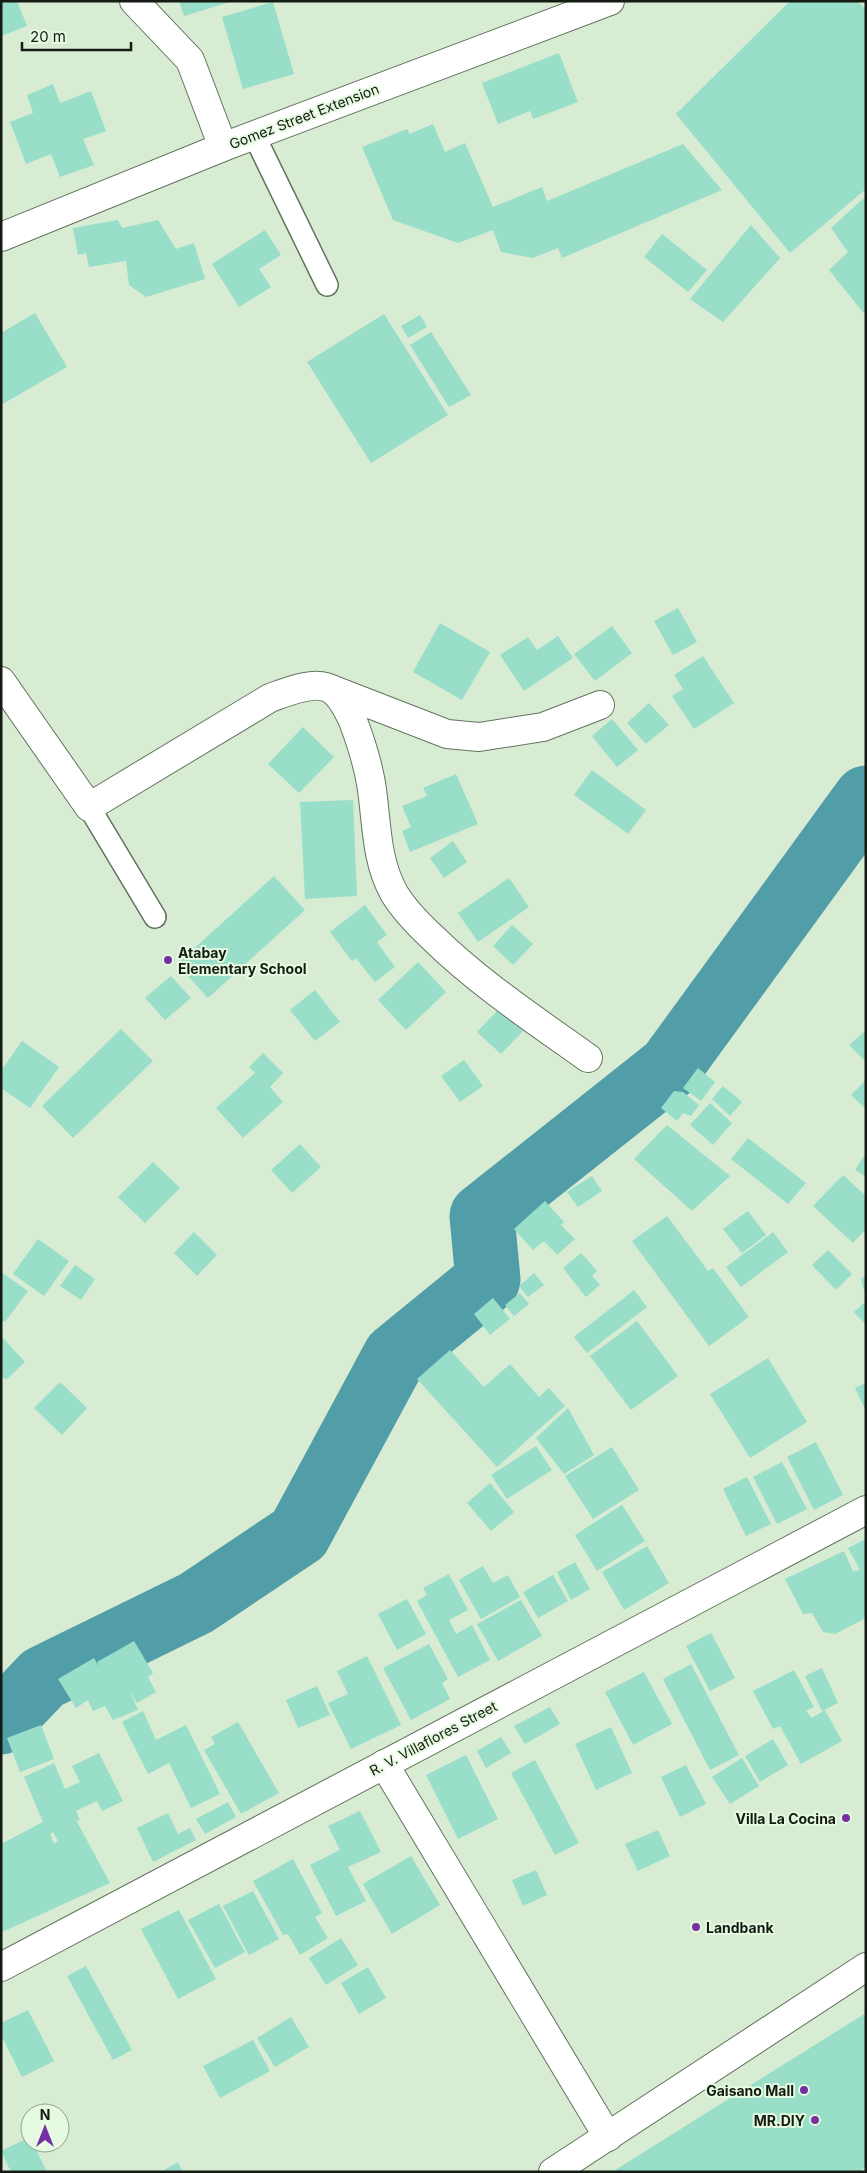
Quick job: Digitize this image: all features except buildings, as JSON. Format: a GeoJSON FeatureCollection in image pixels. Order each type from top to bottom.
{"type":"FeatureCollection","features":[{"type":"Feature","properties":{"kind":"street"},"geometry":{"type":"LineString","coordinates":[[134,1],[190,60],[223,147]]}},
{"type":"Feature","properties":{"kind":"street","name":"Gomez Street Extension"},"geometry":{"type":"LineString","coordinates":[[1,237],[223,147],[610,1]]}},
{"type":"Feature","properties":{"kind":"street"},"geometry":{"type":"LineString","coordinates":[[1,682],[89,807],[270,698],[300,688],[316,686],[331,689],[447,734],[479,737],[543,727],[600,705]]}},
{"type":"Feature","properties":{"kind":"street"},"geometry":{"type":"LineString","coordinates":[[331,689],[347,707],[364,748],[371,783],[379,852],[384,872],[394,894],[411,918],[479,980],[588,1058]]}},
{"type":"Feature","properties":{"kind":"street","name":"R. V. Villaflores Street"},"geometry":{"type":"LineString","coordinates":[[1,1967],[866,1510]]}},
{"type":"Feature","properties":{"kind":"street"},"geometry":{"type":"LineString","coordinates":[[384,1764],[608,2137]]}},
{"type":"Feature","properties":{"kind":"street"},"geometry":{"type":"LineString","coordinates":[[553,2172],[866,1967]]}},
{"type":"Feature","properties":{"kind":"lane"},"geometry":{"type":"LineString","coordinates":[[254,135],[327,285]]}},
{"type":"Feature","properties":{"kind":"lane"},"geometry":{"type":"LineString","coordinates":[[89,807],[155,917]]}},
{"type":"Feature","properties":{"kind":"waterway"},"geometry":{"type":"LineString","coordinates":[[1,1722],[43,1678],[196,1603],[299,1534],[395,1356],[488,1280],[482,1216],[670,1067],[866,798]]}},
{"type":"Feature","properties":{"kind":"place","name":"Atabay Elementary School"},"geometry":{"type":"Point","coordinates":[168,960]}},
{"type":"Feature","properties":{"kind":"place","name":"Villa La Cocina"},"geometry":{"type":"Point","coordinates":[846,1818]}},
{"type":"Feature","properties":{"kind":"place","name":"Landbank"},"geometry":{"type":"Point","coordinates":[696,1927]}},
{"type":"Feature","properties":{"kind":"place","name":"Gaisano Mall"},"geometry":{"type":"Point","coordinates":[804,2090]}},
{"type":"Feature","properties":{"kind":"place","name":"MR.DIY"},"geometry":{"type":"Point","coordinates":[815,2120]}}]}
